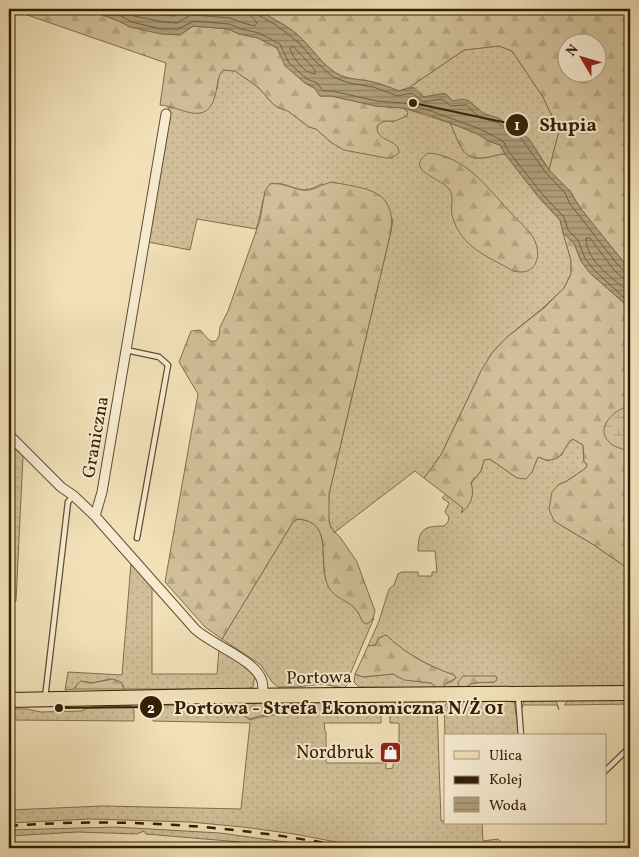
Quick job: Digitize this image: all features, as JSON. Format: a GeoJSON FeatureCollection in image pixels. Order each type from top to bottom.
{"type":"FeatureCollection","features":[{"type":"Feature","properties":{"kind":"main road","name":"Portowa"},"geometry":{"type":"LineString","coordinates":[[9,700],[630,692]]}},
{"type":"Feature","properties":{"kind":"street","name":"Graniczna"},"geometry":{"type":"LineString","coordinates":[[95,516],[102,492],[166,114]]}},
{"type":"Feature","properties":{"kind":"street"},"geometry":{"type":"LineString","coordinates":[[9,435],[61,487],[74,496],[95,516],[195,629],[256,670],[262,680],[263,696]]}},
{"type":"Feature","properties":{"kind":"lane"},"geometry":{"type":"LineString","coordinates":[[126,350],[159,357],[168,365],[137,538]]}},
{"type":"Feature","properties":{"kind":"lane"},"geometry":{"type":"LineString","coordinates":[[45,699],[68,502],[74,496]]}},
{"type":"Feature","properties":{"kind":"lane"},"geometry":{"type":"LineString","coordinates":[[518,694],[521,734]]}},
{"type":"Feature","properties":{"kind":"lane"},"geometry":{"type":"LineString","coordinates":[[606,770],[630,747]]}},
{"type":"Feature","properties":{"kind":"green space"},"geometry":{"type":"Polygon","coordinates":[[[10,9],[76,9],[97,13],[130,27],[180,35],[193,26],[229,29],[239,34],[258,38],[277,48],[293,72],[315,89],[320,96],[331,96],[376,106],[403,108],[408,112],[407,116],[395,121],[383,121],[377,126],[380,135],[395,145],[399,153],[392,158],[386,158],[344,150],[332,143],[316,129],[309,127],[288,111],[273,104],[258,87],[235,71],[223,70],[212,103],[207,110],[201,113],[186,112],[160,105],[166,63],[10,9]]]}},
{"type":"Feature","properties":{"kind":"green space"},"geometry":{"type":"Polygon","coordinates":[[[258,9],[630,9],[630,270],[581,209],[569,190],[549,170],[559,131],[543,97],[512,51],[499,46],[464,50],[410,87],[399,91],[336,73],[322,62],[298,35],[258,9]]]}},
{"type":"Feature","properties":{"kind":"green space"},"geometry":{"type":"Polygon","coordinates":[[[499,46],[512,51],[543,97],[559,131],[549,170],[535,148],[523,134],[498,118],[483,114],[469,101],[453,101],[446,94],[424,97],[415,88],[410,87],[464,50],[499,46]]]}},
{"type":"Feature","properties":{"kind":"green space"},"geometry":{"type":"Polygon","coordinates":[[[223,70],[235,71],[258,87],[273,104],[288,111],[309,127],[316,129],[332,143],[393,143],[381,137],[377,126],[383,121],[395,121],[407,112],[403,108],[450,123],[461,146],[468,155],[474,158],[481,158],[505,154],[539,198],[560,220],[571,260],[571,274],[564,288],[506,338],[492,353],[481,371],[441,455],[424,478],[415,471],[335,532],[329,519],[329,494],[393,219],[321,184],[306,190],[300,190],[278,183],[270,184],[267,189],[256,229],[197,219],[190,250],[148,242],[170,118],[169,109],[166,105],[171,108],[217,89],[219,75],[223,70]]]}},
{"type":"Feature","properties":{"kind":"green space"},"geometry":{"type":"Polygon","coordinates":[[[450,123],[500,145],[505,154],[481,158],[474,158],[468,155],[461,146],[450,123]]]}},
{"type":"Feature","properties":{"kind":"green space"},"geometry":{"type":"Polygon","coordinates":[[[428,153],[441,155],[464,166],[528,230],[536,244],[537,251],[536,263],[533,268],[528,271],[513,271],[484,255],[468,243],[456,226],[452,215],[451,192],[445,185],[422,169],[421,159],[428,153]]]}},
{"type":"Feature","properties":{"kind":"green space"},"geometry":{"type":"Polygon","coordinates":[[[332,182],[376,193],[389,206],[391,217],[391,231],[329,494],[329,521],[331,528],[340,537],[357,562],[375,611],[373,618],[366,624],[351,604],[331,591],[325,576],[321,535],[317,527],[309,522],[298,519],[293,522],[222,639],[205,627],[165,582],[198,394],[179,362],[191,331],[200,330],[210,341],[216,341],[219,336],[220,327],[228,311],[260,220],[265,191],[270,184],[282,184],[306,190],[332,182]]]}},
{"type":"Feature","properties":{"kind":"green space"},"geometry":{"type":"Polygon","coordinates":[[[563,233],[574,243],[581,261],[590,273],[624,303],[630,313],[630,570],[594,545],[554,521],[549,509],[552,492],[558,485],[586,468],[587,464],[584,462],[583,445],[573,439],[558,458],[547,460],[538,457],[532,472],[526,479],[517,478],[490,459],[484,460],[481,471],[471,483],[473,492],[471,500],[461,513],[463,508],[424,478],[441,455],[481,371],[492,353],[506,338],[544,308],[564,288],[571,274],[571,260],[563,233]]]}},
{"type":"Feature","properties":{"kind":"green space"},"geometry":{"type":"Polygon","coordinates":[[[630,406],[630,452],[611,444],[605,436],[604,430],[605,425],[613,414],[630,406]]]}},
{"type":"Feature","properties":{"kind":"green space"},"geometry":{"type":"Polygon","coordinates":[[[573,439],[583,445],[584,462],[587,464],[586,468],[558,485],[554,521],[594,545],[630,570],[630,686],[466,687],[472,684],[494,682],[496,680],[463,676],[460,687],[443,687],[456,678],[454,675],[418,659],[386,635],[379,638],[375,645],[368,646],[379,621],[389,589],[394,585],[398,574],[402,572],[418,572],[418,576],[432,576],[432,572],[437,572],[435,551],[418,551],[418,544],[423,530],[444,526],[448,522],[449,517],[445,512],[449,503],[442,498],[446,494],[463,508],[462,512],[472,488],[471,483],[481,471],[484,460],[490,459],[517,478],[532,472],[538,457],[548,461],[562,455],[564,448],[573,439]]]}},
{"type":"Feature","properties":{"kind":"green space"},"geometry":{"type":"Polygon","coordinates":[[[9,443],[23,456],[16,601],[9,600],[9,443]]]}},
{"type":"Feature","properties":{"kind":"green space"},"geometry":{"type":"Polygon","coordinates":[[[298,519],[310,522],[317,527],[321,535],[325,575],[331,589],[354,607],[366,624],[374,618],[347,685],[344,688],[322,684],[278,687],[272,682],[261,665],[222,639],[293,522],[298,519]]]}},
{"type":"Feature","properties":{"kind":"green space"},"geometry":{"type":"Polygon","coordinates":[[[131,563],[152,586],[152,674],[217,674],[219,649],[249,668],[255,675],[253,687],[247,689],[124,689],[123,685],[110,679],[92,683],[81,681],[75,689],[65,690],[68,672],[122,675],[131,563]]]}},
{"type":"Feature","properties":{"kind":"green space"},"geometry":{"type":"Polygon","coordinates":[[[386,635],[418,659],[454,675],[456,678],[443,687],[437,688],[431,683],[404,680],[393,674],[363,677],[355,674],[368,646],[375,645],[379,638],[386,635]]]}},
{"type":"Feature","properties":{"kind":"green space"},"geometry":{"type":"Polygon","coordinates":[[[355,674],[363,677],[393,674],[415,681],[431,683],[437,688],[359,687],[354,682],[355,674]]]}},
{"type":"Feature","properties":{"kind":"green space"},"geometry":{"type":"Polygon","coordinates":[[[463,676],[496,676],[497,680],[460,687],[458,682],[463,676]]]}},
{"type":"Feature","properties":{"kind":"green space"},"geometry":{"type":"Polygon","coordinates":[[[113,679],[121,682],[124,689],[75,689],[81,681],[92,683],[113,679]]]}},
{"type":"Feature","properties":{"kind":"green space"},"geometry":{"type":"Polygon","coordinates":[[[630,699],[630,704],[564,705],[569,700],[630,699]]]}},
{"type":"Feature","properties":{"kind":"green space"},"geometry":{"type":"Polygon","coordinates":[[[514,700],[519,734],[445,734],[444,707],[448,701],[514,700]]]}},
{"type":"Feature","properties":{"kind":"green space"},"geometry":{"type":"Polygon","coordinates":[[[524,700],[556,700],[559,710],[557,705],[523,705],[522,708],[524,700]]]}},
{"type":"Feature","properties":{"kind":"green space"},"geometry":{"type":"Polygon","coordinates":[[[399,701],[433,701],[437,706],[441,821],[444,821],[444,824],[482,824],[483,841],[498,839],[507,845],[504,848],[368,848],[294,834],[190,822],[90,819],[9,823],[9,810],[103,806],[241,809],[250,723],[153,721],[153,709],[156,706],[218,704],[216,706],[223,713],[242,714],[250,720],[284,712],[288,710],[286,703],[372,702],[379,707],[381,723],[324,723],[326,732],[326,763],[386,763],[386,769],[393,768],[394,750],[399,749],[399,723],[390,723],[390,713],[393,705],[399,701]]]}},
{"type":"Feature","properties":{"kind":"green space"},"geometry":{"type":"Polygon","coordinates":[[[286,703],[288,710],[286,713],[250,719],[242,714],[223,713],[217,708],[218,704],[286,703]]]}},
{"type":"Feature","properties":{"kind":"green space"},"geometry":{"type":"Polygon","coordinates":[[[131,706],[134,710],[134,721],[9,720],[9,709],[27,709],[41,712],[81,711],[90,707],[131,706]]]}},
{"type":"Feature","properties":{"kind":"green space"},"geometry":{"type":"Polygon","coordinates":[[[115,827],[220,833],[329,848],[285,848],[252,843],[146,834],[144,831],[137,834],[78,832],[9,836],[9,830],[115,827]]]}},
{"type":"Feature","properties":{"kind":"water"},"geometry":{"type":"Polygon","coordinates":[[[76,9],[258,9],[298,35],[327,66],[340,75],[376,83],[399,91],[413,88],[424,97],[446,94],[453,101],[463,99],[469,101],[483,113],[498,118],[529,139],[549,170],[569,190],[581,209],[630,270],[630,313],[624,303],[590,273],[581,261],[574,243],[563,233],[560,220],[529,185],[500,145],[488,141],[478,134],[427,114],[403,108],[376,106],[331,96],[320,96],[314,87],[305,83],[285,66],[277,48],[258,38],[239,34],[228,29],[193,26],[180,35],[161,34],[130,27],[97,13],[76,9]]]}},
{"type":"Feature","properties":{"kind":"railway"},"geometry":{"type":"LineString","coordinates":[[9,826],[52,823],[181,825],[267,834],[352,848]]}},
{"type":"Feature","properties":{"kind":"place","name":"Słupia"},"geometry":{"type":"Point","coordinates":[413,103]}},
{"type":"Feature","properties":{"kind":"place","name":"Portowa - Strefa Ekonomiczna N/Ż 01"},"geometry":{"type":"Point","coordinates":[59,708]}},
{"type":"Feature","properties":{"kind":"place","name":"Nordbruk"},"geometry":{"type":"Point","coordinates":[390,752]}}]}
